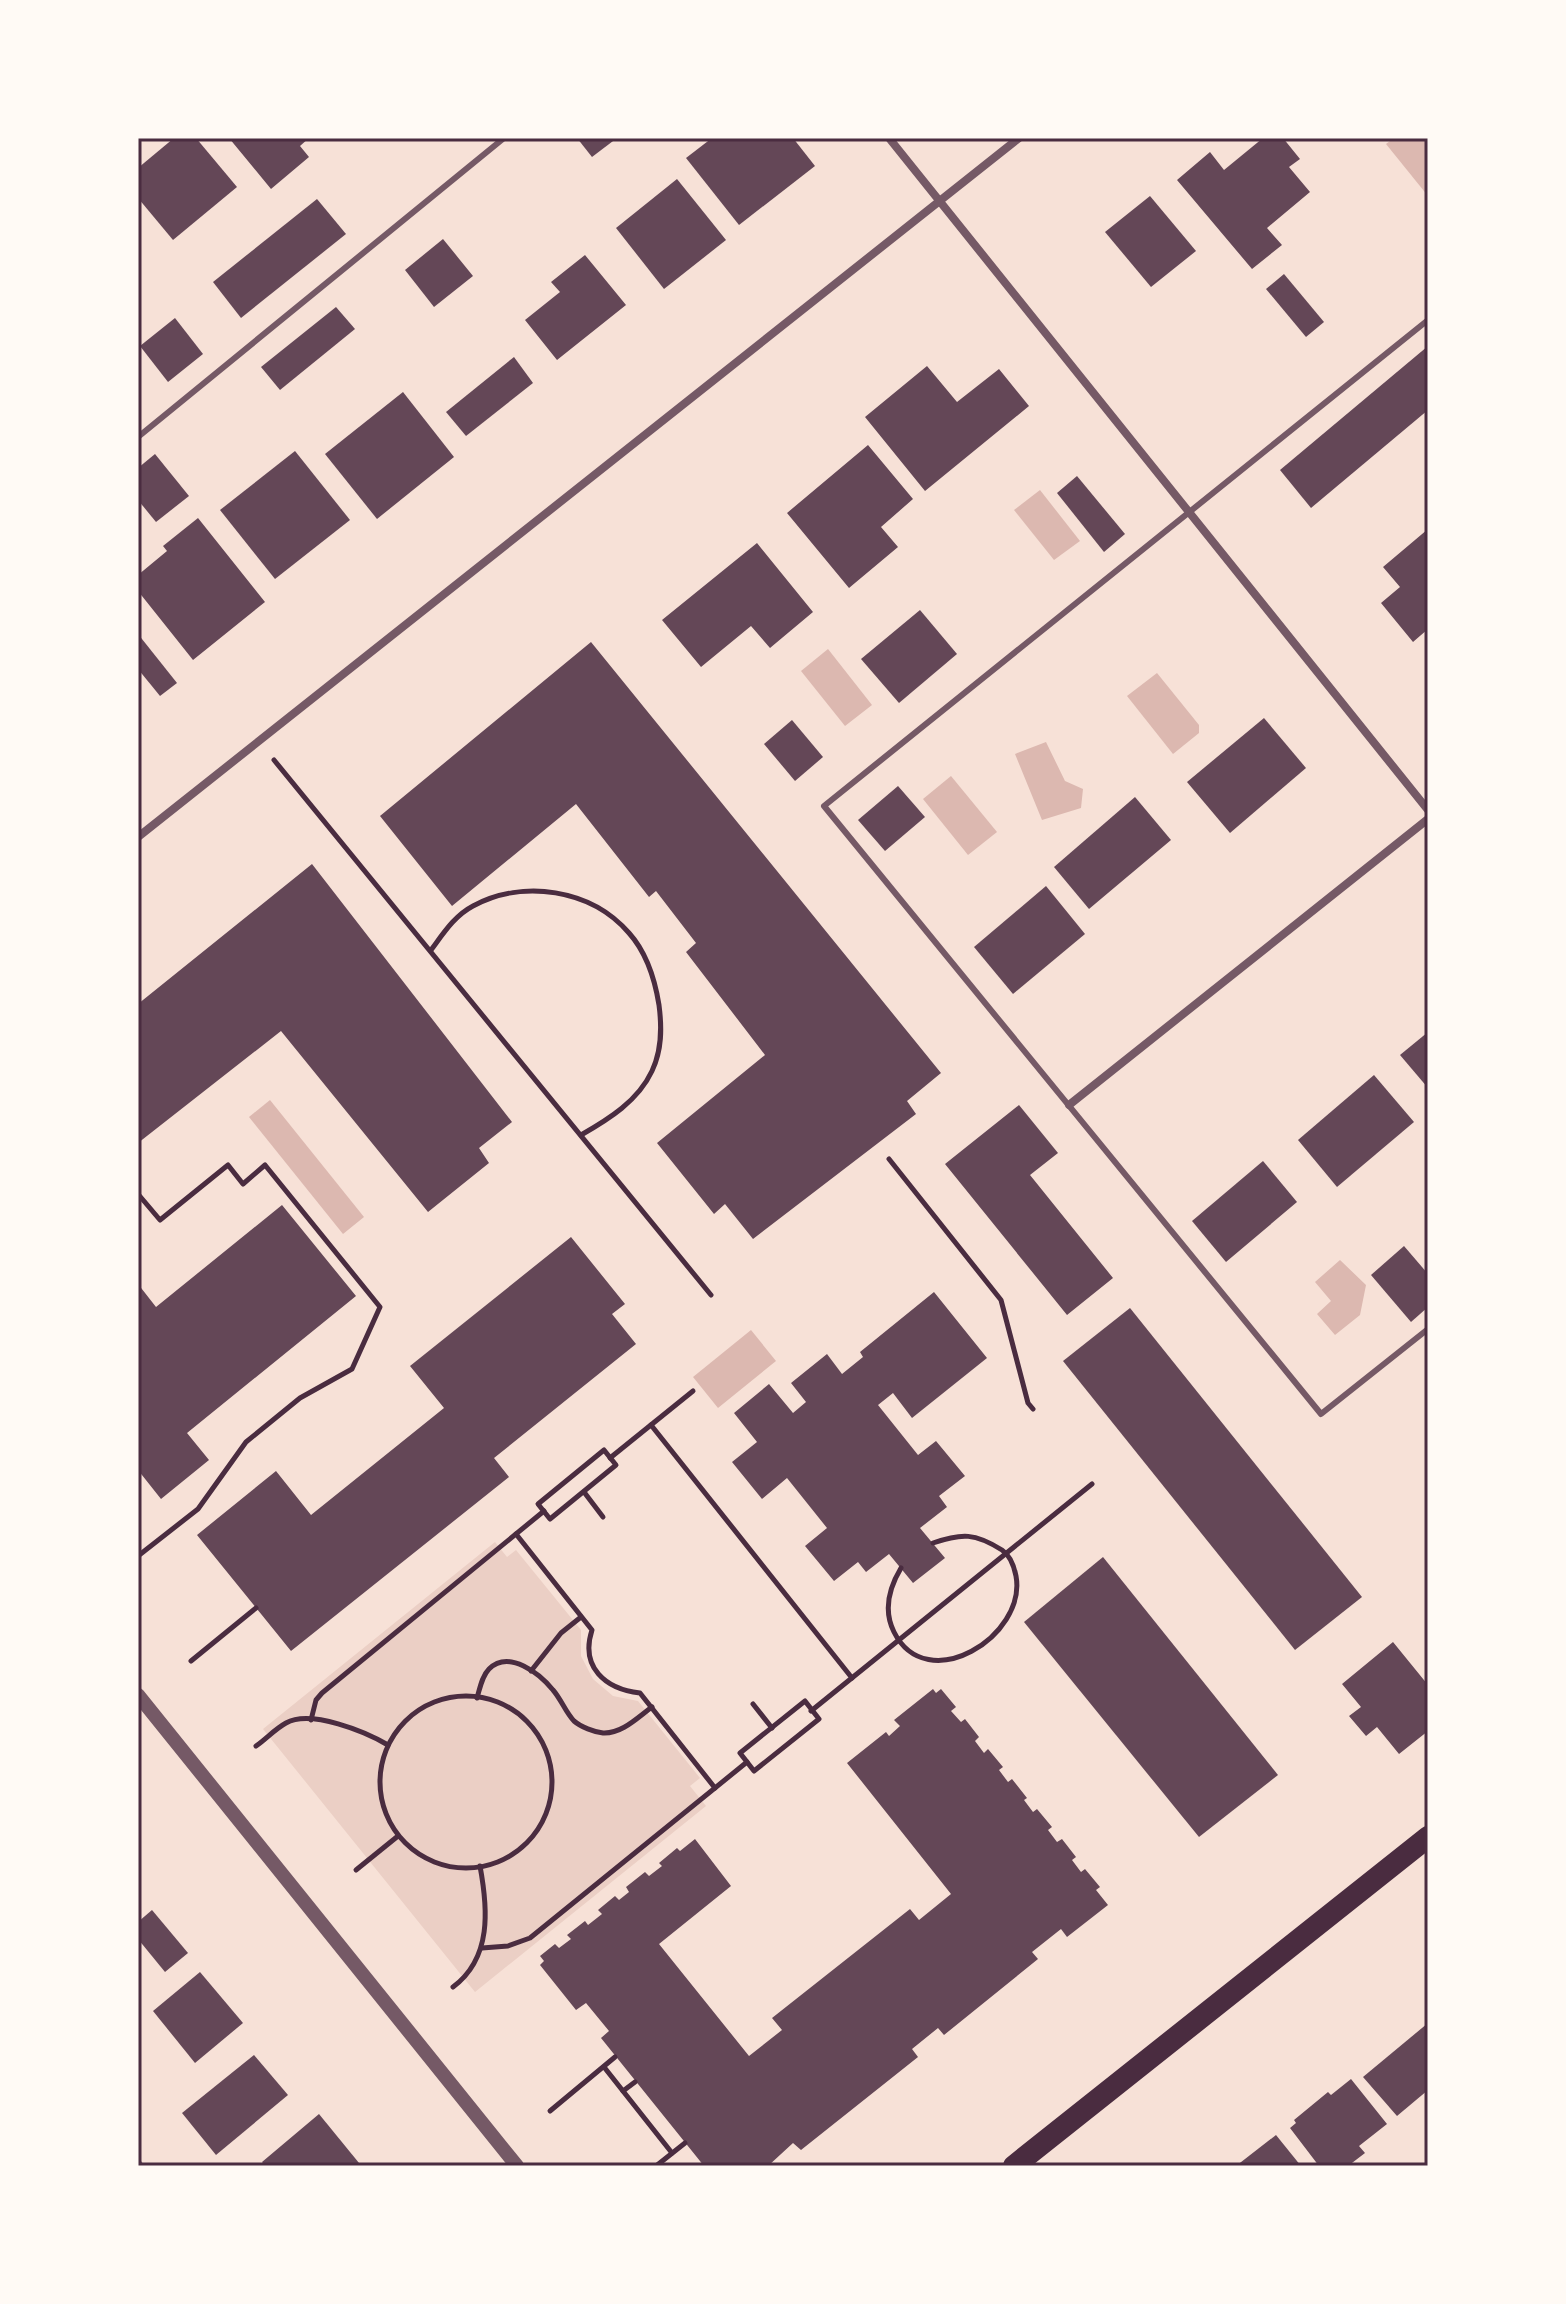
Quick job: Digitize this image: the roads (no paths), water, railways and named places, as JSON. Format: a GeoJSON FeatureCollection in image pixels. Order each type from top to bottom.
{"type":"FeatureCollection","features":[{"type":"Feature","properties":{"kind":"highway"},"geometry":{"type":"LineString","coordinates":[[1014,2166],[1428,1837]]}},
{"type":"Feature","properties":{"kind":"street"},"geometry":{"type":"LineString","coordinates":[[889,138],[1428,810]]}},
{"type":"Feature","properties":{"kind":"street"},"geometry":{"type":"LineString","coordinates":[[138,837],[1019,138]]}},
{"type":"Feature","properties":{"kind":"street"},"geometry":{"type":"LineString","coordinates":[[1069,1105],[1428,819]]}},
{"type":"Feature","properties":{"kind":"street"},"geometry":{"type":"LineString","coordinates":[[138,1695],[517,2166]]}},
{"type":"Feature","properties":{"kind":"lane"},"geometry":{"type":"LineString","coordinates":[[138,437],[504,138]]}},
{"type":"Feature","properties":{"kind":"lane"},"geometry":{"type":"LineString","coordinates":[[1428,320],[824,806],[1321,1414],[1428,1329]]}}]}
